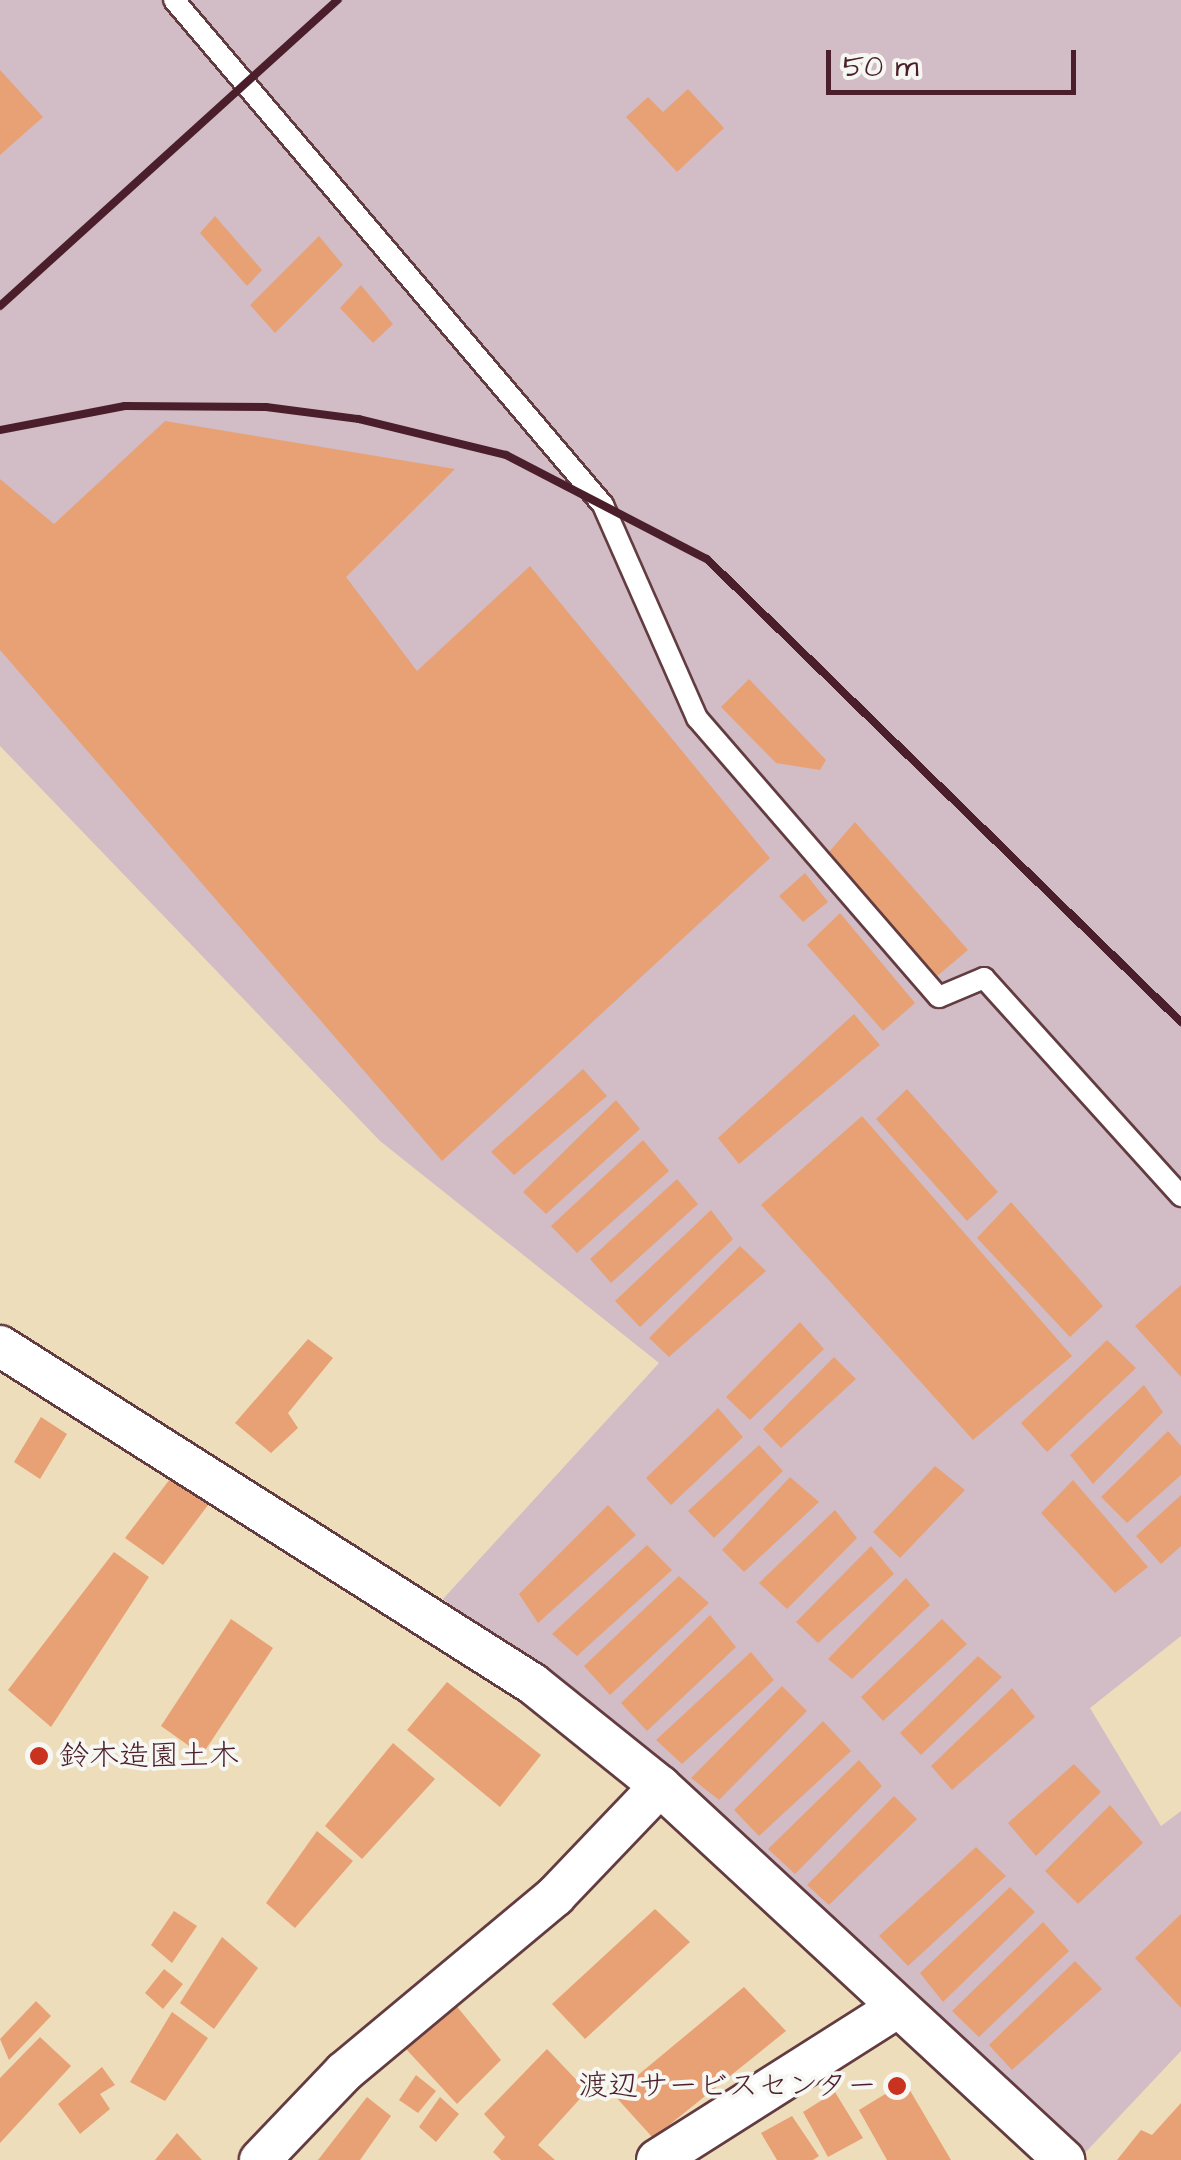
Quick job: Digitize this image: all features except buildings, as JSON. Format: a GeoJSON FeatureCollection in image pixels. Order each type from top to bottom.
{"type":"FeatureCollection","features":[{"type":"Feature","properties":{"kind":"street"},"geometry":{"type":"LineString","coordinates":[[0,1346],[532,1684],[660,1786],[1064,2160]]}},
{"type":"Feature","properties":{"kind":"street"},"geometry":{"type":"LineString","coordinates":[[260,2160],[344,2072],[555,1896],[660,1786]]}},
{"type":"Feature","properties":{"kind":"street"},"geometry":{"type":"LineString","coordinates":[[657,2160],[898,2007]]}},
{"type":"Feature","properties":{"kind":"lane"},"geometry":{"type":"LineString","coordinates":[[174,0],[603,505],[696,718],[939,997],[984,978],[1181,1196]]}},
{"type":"Feature","properties":{"kind":"shaded area"},"geometry":{"type":"Polygon","coordinates":[[[0,0],[1181,0],[1181,1636],[1090,1708],[1161,1826],[1181,1811],[1181,2051],[1083,2155],[677,1774],[443,1599],[659,1363],[380,1141],[0,746],[0,0]]]}},
{"type":"Feature","properties":{"kind":"railway"},"geometry":{"type":"LineString","coordinates":[[0,306],[338,0]]}},
{"type":"Feature","properties":{"kind":"railway"},"geometry":{"type":"LineString","coordinates":[[0,430],[125,406],[266,407],[359,419],[506,455],[707,559],[1181,1022]]}},
{"type":"Feature","properties":{"kind":"place","name":"鈴木造園土木"},"geometry":{"type":"Point","coordinates":[39,1756]}},
{"type":"Feature","properties":{"kind":"place","name":"渡辺サービスセンター"},"geometry":{"type":"Point","coordinates":[897,2086]}}]}
